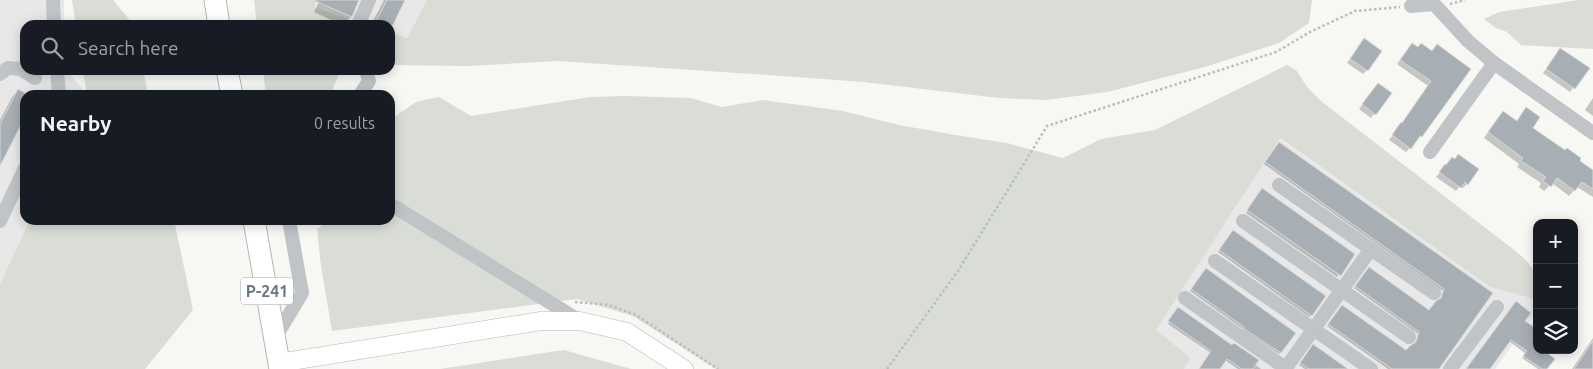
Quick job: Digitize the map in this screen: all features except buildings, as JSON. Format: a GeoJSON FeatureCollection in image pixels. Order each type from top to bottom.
{"type":"FeatureCollection","features":[{"type":"Feature","properties":{"kind":"highway"},"geometry":{"type":"LineString","coordinates":[[215,0],[218,20]]}},
{"type":"Feature","properties":{"kind":"highway"},"geometry":{"type":"LineString","coordinates":[[228,75],[231,90]]}},
{"type":"Feature","properties":{"kind":"highway","name":"Р-241"},"geometry":{"type":"LineString","coordinates":[[255,225],[280,366]]}},
{"type":"Feature","properties":{"kind":"main road"},"geometry":{"type":"LineString","coordinates":[[280,366],[541,321],[580,321],[628,332],[684,369]]}},
{"type":"Feature","properties":{"kind":"lane"},"geometry":{"type":"LineString","coordinates":[[53,0],[54,20]]}},
{"type":"Feature","properties":{"kind":"lane"},"geometry":{"type":"LineString","coordinates":[[360,20],[369,0]]}},
{"type":"Feature","properties":{"kind":"lane"},"geometry":{"type":"LineString","coordinates":[[1411,6],[1434,4],[1468,40],[1494,63],[1593,133]]}},
{"type":"Feature","properties":{"kind":"lane"},"geometry":{"type":"LineString","coordinates":[[1430,152],[1494,63]]}},
{"type":"Feature","properties":{"kind":"lane"},"geometry":{"type":"LineString","coordinates":[[0,74],[8,68],[20,69]]}},
{"type":"Feature","properties":{"kind":"lane"},"geometry":{"type":"LineString","coordinates":[[57,75],[59,90]]}},
{"type":"Feature","properties":{"kind":"lane"},"geometry":{"type":"LineString","coordinates":[[363,90],[369,81],[367,75]]}},
{"type":"Feature","properties":{"kind":"lane"},"geometry":{"type":"LineString","coordinates":[[0,221],[20,179]]}},
{"type":"Feature","properties":{"kind":"lane"},"geometry":{"type":"LineString","coordinates":[[1279,185],[1434,293]]}},
{"type":"Feature","properties":{"kind":"lane"},"geometry":{"type":"LineString","coordinates":[[395,207],[580,321]]}},
{"type":"Feature","properties":{"kind":"lane"},"geometry":{"type":"LineString","coordinates":[[1243,221],[1409,336]]}},
{"type":"Feature","properties":{"kind":"lane"},"geometry":{"type":"LineString","coordinates":[[275,338],[302,293],[290,225]]}},
{"type":"Feature","properties":{"kind":"lane"},"geometry":{"type":"LineString","coordinates":[[1185,298],[1286,369],[1371,249]]}},
{"type":"Feature","properties":{"kind":"lane"},"geometry":{"type":"LineString","coordinates":[[1215,261],[1371,369]]}},
{"type":"Feature","properties":{"kind":"lane"},"geometry":{"type":"LineString","coordinates":[[1450,369],[1497,306]]}},
{"type":"Feature","properties":{"kind":"path"},"geometry":{"type":"LineString","coordinates":[[887,369],[958,271],[1047,126],[1276,52],[1310,32],[1355,12],[1411,6]]}},
{"type":"Feature","properties":{"kind":"shaded area"},"geometry":{"type":"Polygon","coordinates":[[[0,0],[64,0],[64,20],[20,20],[20,75],[70,75],[83,90],[20,90],[20,225],[43,225],[0,311],[0,0]]]}},
{"type":"Feature","properties":{"kind":"shaded area"},"geometry":{"type":"Polygon","coordinates":[[[72,0],[113,0],[130,20],[75,20],[72,0]]]}},
{"type":"Feature","properties":{"kind":"shaded area"},"geometry":{"type":"Polygon","coordinates":[[[254,0],[317,0],[314,7],[353,20],[256,20],[254,0]]]}},
{"type":"Feature","properties":{"kind":"shaded area"},"geometry":{"type":"Polygon","coordinates":[[[317,0],[427,0],[407,38],[395,34],[395,20],[353,20],[314,7],[317,0]]]}},
{"type":"Feature","properties":{"kind":"shaded area"},"geometry":{"type":"Polygon","coordinates":[[[427,0],[1312,0],[1309,23],[1279,43],[1205,67],[1107,92],[1046,100],[999,98],[864,82],[558,61],[467,66],[395,65],[395,34],[407,38],[427,0]]]}},
{"type":"Feature","properties":{"kind":"shaded area"},"geometry":{"type":"Polygon","coordinates":[[[1579,0],[1593,0],[1593,49],[1521,45],[1507,32],[1496,28],[1484,19],[1499,12],[1579,0]]]}},
{"type":"Feature","properties":{"kind":"shaded area"},"geometry":{"type":"Polygon","coordinates":[[[1287,65],[1296,70],[1308,88],[1321,101],[1524,258],[1533,270],[1533,299],[1490,287],[1280,138],[1156,330],[1191,358],[1184,369],[716,369],[633,316],[577,299],[332,331],[317,229],[322,225],[395,225],[395,117],[416,102],[439,97],[471,116],[590,97],[691,98],[722,107],[763,100],[843,111],[899,125],[1007,143],[1063,158],[1101,139],[1155,130],[1287,65]]]}},
{"type":"Feature","properties":{"kind":"shaded area"},"geometry":{"type":"Polygon","coordinates":[[[84,75],[144,75],[147,90],[86,90],[84,75]]]}},
{"type":"Feature","properties":{"kind":"shaded area"},"geometry":{"type":"Polygon","coordinates":[[[264,75],[339,75],[332,90],[265,90],[264,75]]]}},
{"type":"Feature","properties":{"kind":"shaded area"},"geometry":{"type":"Polygon","coordinates":[[[1279,138],[1490,287],[1533,299],[1533,317],[1495,369],[1184,369],[1191,358],[1156,330],[1279,138]]]}},
{"type":"Feature","properties":{"kind":"shaded area"},"geometry":{"type":"Polygon","coordinates":[[[28,225],[175,225],[193,310],[145,369],[0,369],[0,284],[28,225]]]}},
{"type":"Feature","properties":{"kind":"shaded area"},"geometry":{"type":"Polygon","coordinates":[[[564,350],[631,369],[440,369],[564,350]]]}}]}
